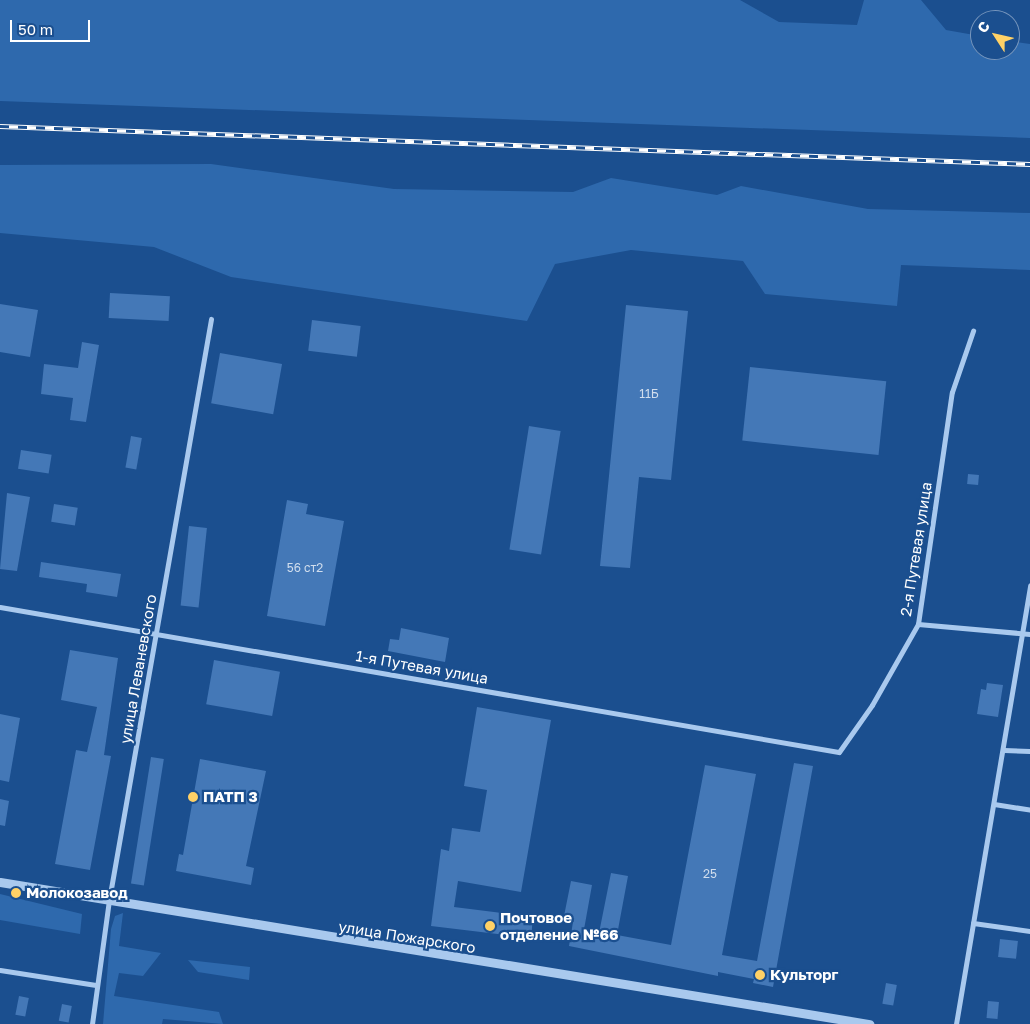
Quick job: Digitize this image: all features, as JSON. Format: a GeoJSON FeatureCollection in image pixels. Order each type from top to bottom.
{"type":"FeatureCollection","features":[{"type":"Feature","properties":{"kind":"street","name":"улица Леваневского"},"geometry":{"type":"LineString","coordinates":[[92,1024],[109,900],[211,319]]}},
{"type":"Feature","properties":{"kind":"street","name":"2-я Путевая улица"},"geometry":{"type":"LineString","coordinates":[[839,752],[872,705],[918,624],[952,392],[973,331]]}},
{"type":"Feature","properties":{"kind":"street"},"geometry":{"type":"LineString","coordinates":[[956,1024],[1004,750],[1030,585]]}},
{"type":"Feature","properties":{"kind":"street","name":"1-я Путевая улица"},"geometry":{"type":"LineString","coordinates":[[0,606],[839,752]]}},
{"type":"Feature","properties":{"kind":"street"},"geometry":{"type":"LineString","coordinates":[[918,624],[1030,634]]}},
{"type":"Feature","properties":{"kind":"street"},"geometry":{"type":"LineString","coordinates":[[1004,750],[1030,751]]}},
{"type":"Feature","properties":{"kind":"street"},"geometry":{"type":"LineString","coordinates":[[994,804],[1030,810]]}},
{"type":"Feature","properties":{"kind":"street","name":"улица Пожарского"},"geometry":{"type":"LineString","coordinates":[[0,882],[870,1024]]}},
{"type":"Feature","properties":{"kind":"street"},"geometry":{"type":"LineString","coordinates":[[973,923],[1030,931]]}},
{"type":"Feature","properties":{"kind":"street"},"geometry":{"type":"LineString","coordinates":[[0,970],[96,985]]}},
{"type":"Feature","properties":{"kind":"shaded area"},"geometry":{"type":"Polygon","coordinates":[[[0,0],[740,0],[779,22],[857,25],[864,0],[921,0],[946,30],[970,34],[970,60],[1020,60],[1020,42],[1030,44],[1030,138],[0,101],[0,0]]]}},
{"type":"Feature","properties":{"kind":"shaded area"},"geometry":{"type":"Polygon","coordinates":[[[211,164],[394,189],[573,192],[611,178],[717,195],[741,186],[868,209],[1030,213],[1030,270],[901,265],[897,306],[765,294],[743,261],[631,250],[555,264],[527,321],[231,277],[154,247],[0,233],[0,165],[211,164]]]}},
{"type":"Feature","properties":{"kind":"shaded area"},"geometry":{"type":"Polygon","coordinates":[[[0,894],[82,914],[80,934],[0,920],[0,894]]]}},
{"type":"Feature","properties":{"kind":"shaded area"},"geometry":{"type":"Polygon","coordinates":[[[123,913],[119,946],[161,953],[143,976],[119,973],[114,996],[219,1012],[223,1024],[163,1019],[162,1024],[103,1024],[111,929],[115,916],[123,913]]]}},
{"type":"Feature","properties":{"kind":"shaded area"},"geometry":{"type":"Polygon","coordinates":[[[188,960],[250,967],[249,980],[198,972],[188,960]]]}},
{"type":"Feature","properties":{"kind":"building"},"geometry":{"type":"Polygon","coordinates":[[[110,293],[170,296],[169,321],[109,318],[110,293]]]}},
{"type":"Feature","properties":{"kind":"building"},"geometry":{"type":"Polygon","coordinates":[[[0,304],[38,310],[30,357],[0,352],[0,304]]]}},
{"type":"Feature","properties":{"kind":"building"},"geometry":{"type":"Polygon","coordinates":[[[626,305],[688,311],[671,480],[639,477],[630,568],[600,566],[626,305]]]}},
{"type":"Feature","properties":{"kind":"building"},"geometry":{"type":"Polygon","coordinates":[[[312,320],[361,326],[357,357],[308,351],[312,320]]]}},
{"type":"Feature","properties":{"kind":"building"},"geometry":{"type":"Polygon","coordinates":[[[82,342],[99,345],[86,422],[70,420],[73,398],[41,394],[44,364],[78,368],[82,342]]]}},
{"type":"Feature","properties":{"kind":"building"},"geometry":{"type":"Polygon","coordinates":[[[220,353],[282,364],[273,414],[211,403],[220,353]]]}},
{"type":"Feature","properties":{"kind":"building"},"geometry":{"type":"Polygon","coordinates":[[[750,367],[886,381],[879,455],[742,441],[750,367]]]}},
{"type":"Feature","properties":{"kind":"building"},"geometry":{"type":"Polygon","coordinates":[[[529,426],[561,431],[541,554],[509,549],[529,426]]]}},
{"type":"Feature","properties":{"kind":"building"},"geometry":{"type":"Polygon","coordinates":[[[131,436],[142,438],[136,469],[125,468],[131,436]]]}},
{"type":"Feature","properties":{"kind":"building"},"geometry":{"type":"Polygon","coordinates":[[[21,450],[52,455],[49,474],[18,469],[21,450]]]}},
{"type":"Feature","properties":{"kind":"building"},"geometry":{"type":"Polygon","coordinates":[[[968,474],[979,475],[978,485],[967,484],[968,474]]]}},
{"type":"Feature","properties":{"kind":"building"},"geometry":{"type":"Polygon","coordinates":[[[7,493],[30,497],[17,571],[0,569],[7,493]]]}},
{"type":"Feature","properties":{"kind":"building"},"geometry":{"type":"Polygon","coordinates":[[[287,500],[308,504],[306,514],[344,521],[325,626],[267,616],[287,500]]]}},
{"type":"Feature","properties":{"kind":"building"},"geometry":{"type":"Polygon","coordinates":[[[54,504],[78,508],[75,526],[51,522],[54,504]]]}},
{"type":"Feature","properties":{"kind":"building"},"geometry":{"type":"Polygon","coordinates":[[[189,526],[207,528],[199,607],[181,606],[189,526]]]}},
{"type":"Feature","properties":{"kind":"building"},"geometry":{"type":"Polygon","coordinates":[[[41,562],[121,574],[117,597],[86,592],[87,584],[39,577],[41,562]]]}},
{"type":"Feature","properties":{"kind":"building"},"geometry":{"type":"Polygon","coordinates":[[[401,628],[449,638],[445,662],[388,651],[390,639],[399,640],[401,628]]]}},
{"type":"Feature","properties":{"kind":"building"},"geometry":{"type":"Polygon","coordinates":[[[70,650],[118,658],[104,755],[111,756],[90,870],[55,864],[76,750],[87,752],[97,707],[61,700],[70,650]]]}},
{"type":"Feature","properties":{"kind":"building"},"geometry":{"type":"Polygon","coordinates":[[[214,660],[280,672],[272,716],[206,704],[214,660]]]}},
{"type":"Feature","properties":{"kind":"building"},"geometry":{"type":"Polygon","coordinates":[[[987,683],[1003,685],[998,717],[977,714],[981,689],[986,690],[987,683]]]}},
{"type":"Feature","properties":{"kind":"building"},"geometry":{"type":"Polygon","coordinates":[[[477,707],[551,720],[521,892],[458,881],[454,907],[533,917],[531,938],[431,926],[441,849],[449,851],[452,828],[480,832],[487,790],[464,786],[477,707]]]}},
{"type":"Feature","properties":{"kind":"building"},"geometry":{"type":"Polygon","coordinates":[[[0,714],[20,718],[9,782],[0,780],[0,714]]]}},
{"type":"Feature","properties":{"kind":"building"},"geometry":{"type":"Polygon","coordinates":[[[151,757],[164,759],[144,885],[131,883],[151,757]]]}},
{"type":"Feature","properties":{"kind":"building"},"geometry":{"type":"Polygon","coordinates":[[[200,759],[266,771],[246,866],[254,868],[251,885],[176,871],[179,854],[183,855],[200,759]]]}},
{"type":"Feature","properties":{"kind":"building"},"geometry":{"type":"Polygon","coordinates":[[[794,763],[813,766],[773,987],[753,983],[754,979],[718,972],[718,976],[569,946],[573,922],[563,921],[571,881],[592,885],[583,935],[598,938],[611,873],[628,876],[617,935],[671,945],[705,765],[756,774],[722,955],[757,961],[794,763]]]}},
{"type":"Feature","properties":{"kind":"building"},"geometry":{"type":"Polygon","coordinates":[[[0,799],[9,801],[5,826],[0,825],[0,799]]]}},
{"type":"Feature","properties":{"kind":"building"},"geometry":{"type":"Polygon","coordinates":[[[1000,939],[1018,941],[1016,959],[998,957],[1000,939]]]}},
{"type":"Feature","properties":{"kind":"building"},"geometry":{"type":"Polygon","coordinates":[[[886,983],[897,985],[893,1006],[882,1004],[886,983]]]}},
{"type":"Feature","properties":{"kind":"building"},"geometry":{"type":"Polygon","coordinates":[[[19,996],[29,998],[25,1017],[15,1015],[19,996]]]}},
{"type":"Feature","properties":{"kind":"building"},"geometry":{"type":"Polygon","coordinates":[[[988,1001],[999,1002],[997,1019],[987,1018],[988,1001]]]}},
{"type":"Feature","properties":{"kind":"building"},"geometry":{"type":"Polygon","coordinates":[[[62,1004],[72,1006],[69,1023],[59,1021],[62,1004]]]}},
{"type":"Feature","properties":{"kind":"railway"},"geometry":{"type":"LineString","coordinates":[[0,126],[1030,164]]}},
{"type":"Feature","properties":{"kind":"place","name":"ПАТП 3"},"geometry":{"type":"Point","coordinates":[193,797]}},
{"type":"Feature","properties":{"kind":"place","name":"Молокозавод"},"geometry":{"type":"Point","coordinates":[16,893]}},
{"type":"Feature","properties":{"kind":"place","name":"Почтовое отделение №66"},"geometry":{"type":"Point","coordinates":[490,926]}},
{"type":"Feature","properties":{"kind":"place","name":"Культорг"},"geometry":{"type":"Point","coordinates":[760,975]}}]}
